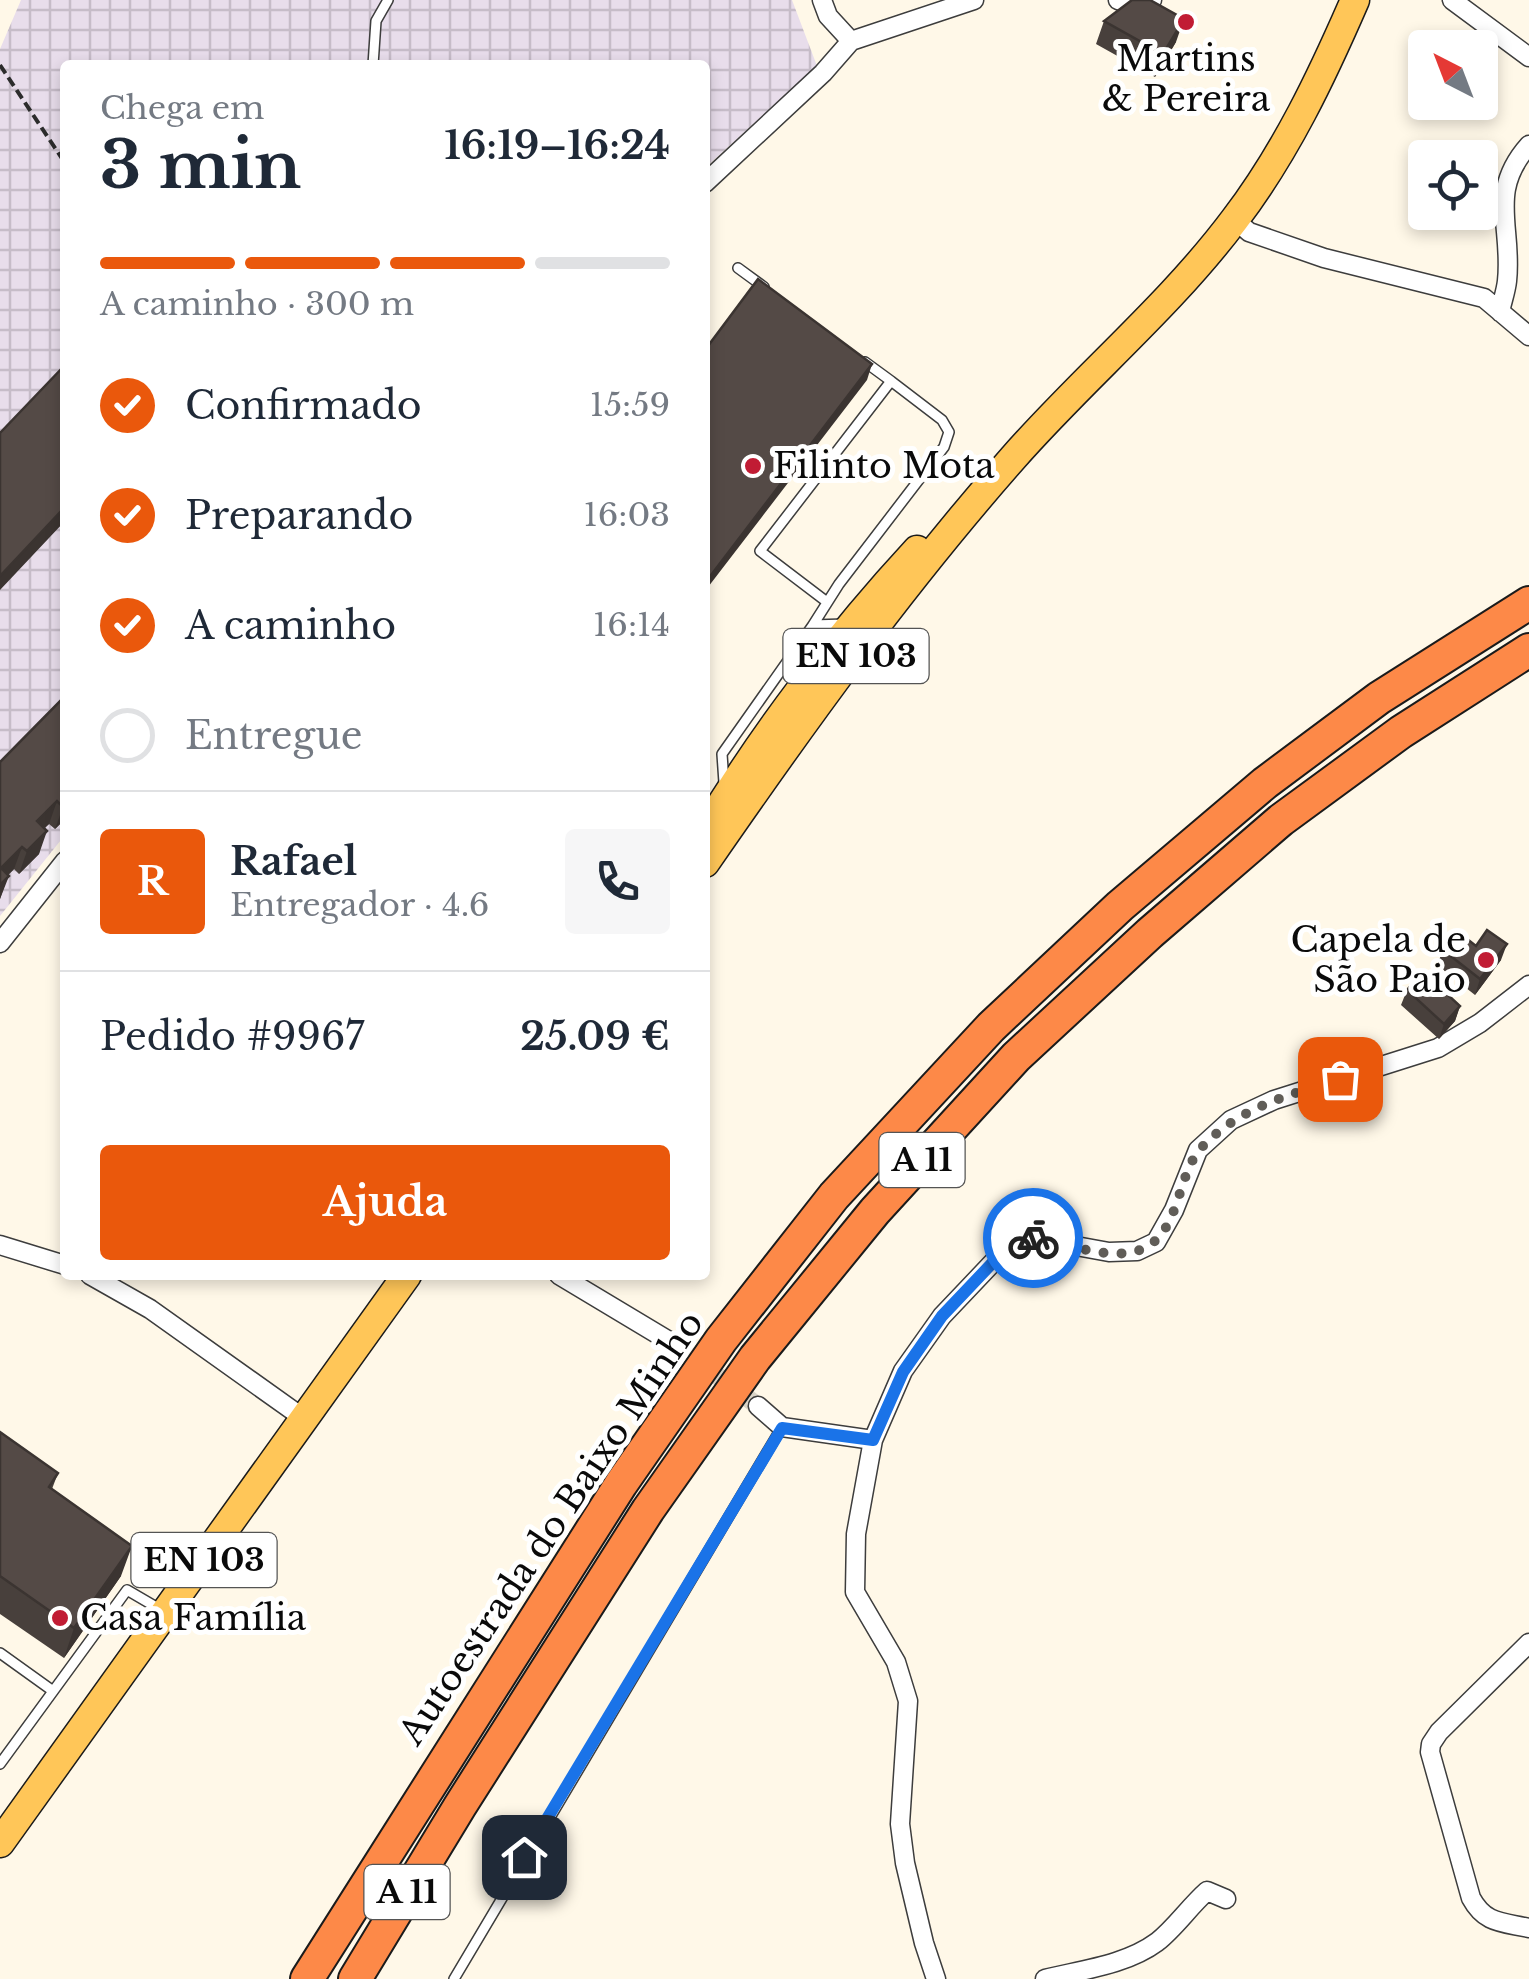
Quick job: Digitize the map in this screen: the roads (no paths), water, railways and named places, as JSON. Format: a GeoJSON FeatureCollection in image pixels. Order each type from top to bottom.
{"type":"FeatureCollection","features":[{"type":"Feature","properties":{"kind":"highway","name":"Autoestrada do Baixo Minho"},"geometry":{"type":"LineString","coordinates":[[308,1979],[620,1484],[721,1340],[834,1196],[990,1027],[1120,906],[1265,784],[1351,720],[1529,603]]}},
{"type":"Feature","properties":{"kind":"highway","name":"Autoestrada do Baixo Minho"},"geometry":{"type":"LineString","coordinates":[[355,1979],[648,1510],[756,1358],[875,1212],[1016,1057],[1266,833],[1401,732],[1529,650]]}},
{"type":"Feature","properties":{"kind":"main road","name":"EN 103"},"geometry":{"type":"LineString","coordinates":[[710,857],[788,746],[967,511],[1235,220],[1285,145],[1356,0]]}},
{"type":"Feature","properties":{"kind":"main road","name":"EN 103"},"geometry":{"type":"LineString","coordinates":[[710,820],[724,799],[733,770],[850,624],[954,511],[1015,456]]}},
{"type":"Feature","properties":{"kind":"main road","name":"EN 103"},"geometry":{"type":"LineString","coordinates":[[0,1844],[404,1280]]}},
{"type":"Feature","properties":{"kind":"street"},"geometry":{"type":"LineString","coordinates":[[822,0],[828,16],[851,41]]}},
{"type":"Feature","properties":{"kind":"street"},"geometry":{"type":"LineString","coordinates":[[710,178],[823,73],[851,41],[974,0]]}},
{"type":"Feature","properties":{"kind":"street"},"geometry":{"type":"LineString","coordinates":[[1118,0],[1127,4],[1152,0]]}},
{"type":"Feature","properties":{"kind":"street"},"geometry":{"type":"LineString","coordinates":[[1452,0],[1529,58]]}},
{"type":"Feature","properties":{"kind":"street"},"geometry":{"type":"LineString","coordinates":[[1500,312],[1508,280],[1505,186],[1510,168],[1529,145]]}},
{"type":"Feature","properties":{"kind":"street"},"geometry":{"type":"LineString","coordinates":[[1235,220],[1249,232],[1324,258],[1484,298],[1529,336]]}},
{"type":"Feature","properties":{"kind":"street"},"geometry":{"type":"LineString","coordinates":[[0,942],[60,867]]}},
{"type":"Feature","properties":{"kind":"street"},"geometry":{"type":"LineString","coordinates":[[936,1979],[924,1944],[900,1824],[908,1701],[896,1662],[855,1592],[856,1534],[873,1440],[903,1372],[942,1316],[998,1257],[1032,1238],[1109,1252],[1136,1252],[1156,1242],[1174,1210],[1198,1150],[1231,1120],[1274,1100],[1438,1048],[1529,986]]}},
{"type":"Feature","properties":{"kind":"street"},"geometry":{"type":"LineString","coordinates":[[0,1245],[60,1263]]}},
{"type":"Feature","properties":{"kind":"street"},"geometry":{"type":"LineString","coordinates":[[99,1280],[150,1309],[233,1372],[306,1420]]}},
{"type":"Feature","properties":{"kind":"street"},"geometry":{"type":"LineString","coordinates":[[567,1280],[674,1344]]}},
{"type":"Feature","properties":{"kind":"street"},"geometry":{"type":"LineString","coordinates":[[758,1406],[782,1428],[873,1440]]}},
{"type":"Feature","properties":{"kind":"street"},"geometry":{"type":"LineString","coordinates":[[1529,1643],[1439,1732],[1430,1752],[1466,1880],[1479,1912],[1496,1921],[1529,1928]]}},
{"type":"Feature","properties":{"kind":"street"},"geometry":{"type":"LineString","coordinates":[[1045,1979],[1091,1969],[1145,1948],[1158,1941],[1207,1892],[1226,1899]]}},
{"type":"Feature","properties":{"kind":"lane"},"geometry":{"type":"LineString","coordinates":[[374,60],[376,20],[388,0]]}},
{"type":"Feature","properties":{"kind":"lane"},"geometry":{"type":"LineString","coordinates":[[738,268],[769,291]]}},
{"type":"Feature","properties":{"kind":"lane"},"geometry":{"type":"LineString","coordinates":[[788,746],[767,764],[733,770],[722,754],[827,602],[944,447],[948,432],[942,420],[860,359]]}},
{"type":"Feature","properties":{"kind":"lane"},"geometry":{"type":"LineString","coordinates":[[827,602],[760,552],[891,381]]}},
{"type":"Feature","properties":{"kind":"lane"},"geometry":{"type":"LineString","coordinates":[[813,625],[850,624],[847,650],[828,678],[813,713]]}},
{"type":"Feature","properties":{"kind":"lane"},"geometry":{"type":"LineString","coordinates":[[454,1979],[782,1428]]}},
{"type":"Feature","properties":{"kind":"lane"},"geometry":{"type":"LineString","coordinates":[[2,1758],[127,1590],[166,1613]]}},
{"type":"Feature","properties":{"kind":"lane"},"geometry":{"type":"LineString","coordinates":[[0,1654],[54,1691]]}},
{"type":"Feature","properties":{"kind":"tunnel"},"geometry":{"type":"LineString","coordinates":[[674,1344],[758,1406]]}},
{"type":"Feature","properties":{"kind":"place","name":"Martins & Pereira"},"geometry":{"type":"Point","coordinates":[1186,22]}},
{"type":"Feature","properties":{"kind":"place","name":"Filinto Mota"},"geometry":{"type":"Point","coordinates":[753,466]}},
{"type":"Feature","properties":{"kind":"place","name":"Capela de São Paio"},"geometry":{"type":"Point","coordinates":[1486,960]}},
{"type":"Feature","properties":{"kind":"place","name":"Casa Família"},"geometry":{"type":"Point","coordinates":[60,1618]}}]}
